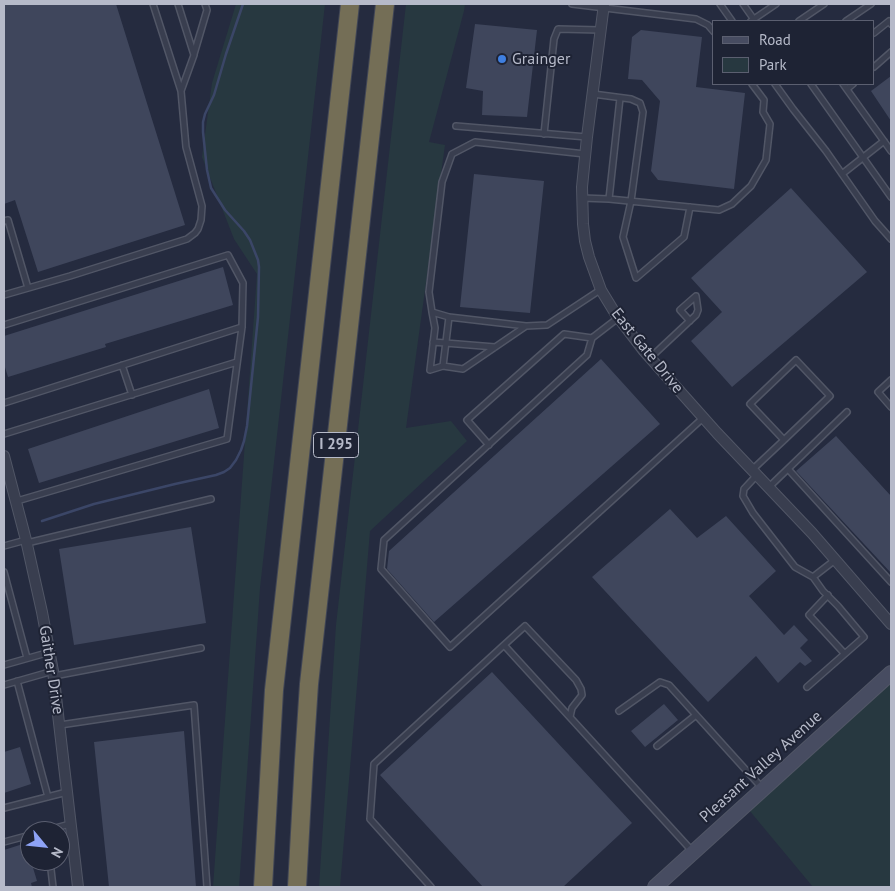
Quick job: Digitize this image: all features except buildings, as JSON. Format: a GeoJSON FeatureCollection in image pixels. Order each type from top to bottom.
{"type":"FeatureCollection","features":[{"type":"Feature","properties":{"kind":"highway","name":"I 295"},"geometry":{"type":"LineString","coordinates":[[263,887],[274,690],[350,4]]}},
{"type":"Feature","properties":{"kind":"highway","name":"I 295"},"geometry":{"type":"LineString","coordinates":[[297,887],[309,684],[385,4]]}},
{"type":"Feature","properties":{"kind":"street","name":"East Gate Drive"},"geometry":{"type":"LineString","coordinates":[[604,6],[585,154],[582,198],[585,241],[601,290],[618,318],[650,359],[812,533],[891,624]]}},
{"type":"Feature","properties":{"kind":"street","name":"Gaither Drive"},"geometry":{"type":"LineString","coordinates":[[4,456],[27,541],[50,652],[78,887]]}},
{"type":"Feature","properties":{"kind":"street","name":"Pleasant Valley Avenue"},"geometry":{"type":"LineString","coordinates":[[655,887],[891,673]]}},
{"type":"Feature","properties":{"kind":"lane"},"geometry":{"type":"LineString","coordinates":[[4,295],[188,239],[195,233],[201,220],[202,206],[186,147],[181,91],[154,4]]}},
{"type":"Feature","properties":{"kind":"lane"},"geometry":{"type":"LineString","coordinates":[[178,4],[194,55]]}},
{"type":"Feature","properties":{"kind":"lane"},"geometry":{"type":"LineString","coordinates":[[181,91],[207,10],[205,4]]}},
{"type":"Feature","properties":{"kind":"lane"},"geometry":{"type":"LineString","coordinates":[[572,4],[604,6],[696,19],[708,25],[712,30]]}},
{"type":"Feature","properties":{"kind":"lane"},"geometry":{"type":"LineString","coordinates":[[720,4],[731,20]]}},
{"type":"Feature","properties":{"kind":"lane"},"geometry":{"type":"LineString","coordinates":[[743,4],[752,20]]}},
{"type":"Feature","properties":{"kind":"lane"},"geometry":{"type":"LineString","coordinates":[[754,20],[776,4]]}},
{"type":"Feature","properties":{"kind":"lane"},"geometry":{"type":"LineString","coordinates":[[800,20],[824,4]]}},
{"type":"Feature","properties":{"kind":"lane"},"geometry":{"type":"LineString","coordinates":[[848,20],[872,4]]}},
{"type":"Feature","properties":{"kind":"lane"},"geometry":{"type":"LineString","coordinates":[[875,32],[889,21],[891,24]]}},
{"type":"Feature","properties":{"kind":"lane"},"geometry":{"type":"LineString","coordinates":[[544,134],[554,39],[558,29],[600,30]]}},
{"type":"Feature","properties":{"kind":"lane"},"geometry":{"type":"LineString","coordinates":[[875,66],[891,52]]}},
{"type":"Feature","properties":{"kind":"lane"},"geometry":{"type":"LineString","coordinates":[[582,198],[719,210],[732,204],[751,186],[766,160],[770,124],[764,112],[764,100],[753,85]]}},
{"type":"Feature","properties":{"kind":"lane"},"geometry":{"type":"LineString","coordinates":[[776,85],[826,151],[875,221],[891,239]]}},
{"type":"Feature","properties":{"kind":"lane"},"geometry":{"type":"LineString","coordinates":[[811,85],[891,197]]}},
{"type":"Feature","properties":{"kind":"lane"},"geometry":{"type":"LineString","coordinates":[[844,85],[891,151]]}},
{"type":"Feature","properties":{"kind":"lane"},"geometry":{"type":"LineString","coordinates":[[847,89],[852,85]]}},
{"type":"Feature","properties":{"kind":"lane"},"geometry":{"type":"LineString","coordinates":[[592,94],[631,99],[640,103],[643,112],[631,201],[623,237],[636,278],[684,237],[690,207]]}},
{"type":"Feature","properties":{"kind":"lane"},"geometry":{"type":"LineString","coordinates":[[609,199],[620,98]]}},
{"type":"Feature","properties":{"kind":"lane"},"geometry":{"type":"LineString","coordinates":[[456,126],[587,137]]}},
{"type":"Feature","properties":{"kind":"lane"},"geometry":{"type":"LineString","coordinates":[[842,174],[884,141]]}},
{"type":"Feature","properties":{"kind":"lane"},"geometry":{"type":"LineString","coordinates":[[526,326],[463,369],[443,366],[430,370],[435,328],[429,292],[442,182],[452,154],[475,142],[585,154]]}},
{"type":"Feature","properties":{"kind":"lane"},"geometry":{"type":"LineString","coordinates":[[4,221],[8,220],[28,288]]}},
{"type":"Feature","properties":{"kind":"lane"},"geometry":{"type":"LineString","coordinates":[[4,326],[228,255],[243,283],[242,327],[227,439],[13,495]]}},
{"type":"Feature","properties":{"kind":"lane"},"geometry":{"type":"LineString","coordinates":[[432,312],[450,317],[526,326],[547,325],[601,290]]}},
{"type":"Feature","properties":{"kind":"lane"},"geometry":{"type":"LineString","coordinates":[[650,359],[690,321],[696,315],[698,310],[696,296],[680,310],[690,321]]}},
{"type":"Feature","properties":{"kind":"lane"},"geometry":{"type":"LineString","coordinates":[[443,366],[450,317]]}},
{"type":"Feature","properties":{"kind":"lane"},"geometry":{"type":"LineString","coordinates":[[618,318],[592,338],[587,355],[384,540],[381,570],[450,647],[703,418]]}},
{"type":"Feature","properties":{"kind":"lane"},"geometry":{"type":"LineString","coordinates":[[4,403],[242,327]]}},
{"type":"Feature","properties":{"kind":"lane"},"geometry":{"type":"LineString","coordinates":[[489,445],[467,420],[564,334],[592,338]]}},
{"type":"Feature","properties":{"kind":"lane"},"geometry":{"type":"LineString","coordinates":[[433,342],[495,347]]}},
{"type":"Feature","properties":{"kind":"lane"},"geometry":{"type":"LineString","coordinates":[[784,440],[750,404],[796,360],[830,396],[754,472],[744,489],[743,496],[753,513],[795,567],[813,577],[864,637],[807,687]]}},
{"type":"Feature","properties":{"kind":"lane"},"geometry":{"type":"LineString","coordinates":[[4,434],[237,362]]}},
{"type":"Feature","properties":{"kind":"lane"},"geometry":{"type":"LineString","coordinates":[[122,365],[132,395]]}},
{"type":"Feature","properties":{"kind":"lane"},"geometry":{"type":"LineString","coordinates":[[891,380],[878,392],[891,407]]}},
{"type":"Feature","properties":{"kind":"lane"},"geometry":{"type":"LineString","coordinates":[[769,487],[847,412]]}},
{"type":"Feature","properties":{"kind":"lane"},"geometry":{"type":"LineString","coordinates":[[788,469],[891,582]]}},
{"type":"Feature","properties":{"kind":"lane"},"geometry":{"type":"LineString","coordinates":[[4,546],[211,499]]}},
{"type":"Feature","properties":{"kind":"lane"},"geometry":{"type":"LineString","coordinates":[[813,577],[835,560]]}},
{"type":"Feature","properties":{"kind":"lane"},"geometry":{"type":"LineString","coordinates":[[4,572],[27,658]]}},
{"type":"Feature","properties":{"kind":"lane"},"geometry":{"type":"LineString","coordinates":[[828,596],[809,615],[844,654]]}},
{"type":"Feature","properties":{"kind":"lane"},"geometry":{"type":"LineString","coordinates":[[431,887],[370,819],[374,764],[525,626],[576,680],[581,689],[582,695],[572,708],[570,717]]}},
{"type":"Feature","properties":{"kind":"lane"},"geometry":{"type":"LineString","coordinates":[[504,645],[693,852]]}},
{"type":"Feature","properties":{"kind":"lane"},"geometry":{"type":"LineString","coordinates":[[4,685],[53,674],[201,648]]}},
{"type":"Feature","properties":{"kind":"lane"},"geometry":{"type":"LineString","coordinates":[[4,665],[50,652]]}},
{"type":"Feature","properties":{"kind":"lane"},"geometry":{"type":"LineString","coordinates":[[17,682],[48,797]]}},
{"type":"Feature","properties":{"kind":"lane"},"geometry":{"type":"LineString","coordinates":[[619,711],[660,682],[669,685],[764,789]]}},
{"type":"Feature","properties":{"kind":"lane"},"geometry":{"type":"LineString","coordinates":[[60,725],[194,705],[207,887]]}},
{"type":"Feature","properties":{"kind":"lane"},"geometry":{"type":"LineString","coordinates":[[657,746],[696,715]]}},
{"type":"Feature","properties":{"kind":"lane"},"geometry":{"type":"LineString","coordinates":[[4,808],[68,792]]}},
{"type":"Feature","properties":{"kind":"lane"},"geometry":{"type":"LineString","coordinates":[[4,842],[20,838]]}},
{"type":"Feature","properties":{"kind":"lane"},"geometry":{"type":"LineString","coordinates":[[51,871],[53,887]]}},
{"type":"Feature","properties":{"kind":"green space"},"geometry":{"type":"Polygon","coordinates":[[[236,4],[325,4],[260,588],[239,887],[213,887],[257,274],[234,239],[202,157],[212,83],[236,4]]]}},
{"type":"Feature","properties":{"kind":"green space"},"geometry":{"type":"Polygon","coordinates":[[[406,4],[465,4],[429,142],[445,145],[406,428],[451,421],[467,441],[370,531],[340,887],[319,887],[336,625],[406,4]]]}},
{"type":"Feature","properties":{"kind":"green space"},"geometry":{"type":"Polygon","coordinates":[[[891,671],[891,887],[813,887],[744,804],[891,671]]]}},
{"type":"Feature","properties":{"kind":"waterway"},"geometry":{"type":"LineString","coordinates":[[42,521],[94,504],[216,475],[230,468],[241,450],[247,426],[258,317],[259,267],[250,240],[225,210],[211,188],[207,170],[203,122],[214,95],[243,4]]}},
{"type":"Feature","properties":{"kind":"place","name":"Grainger"},"geometry":{"type":"Point","coordinates":[502,59]}}]}
